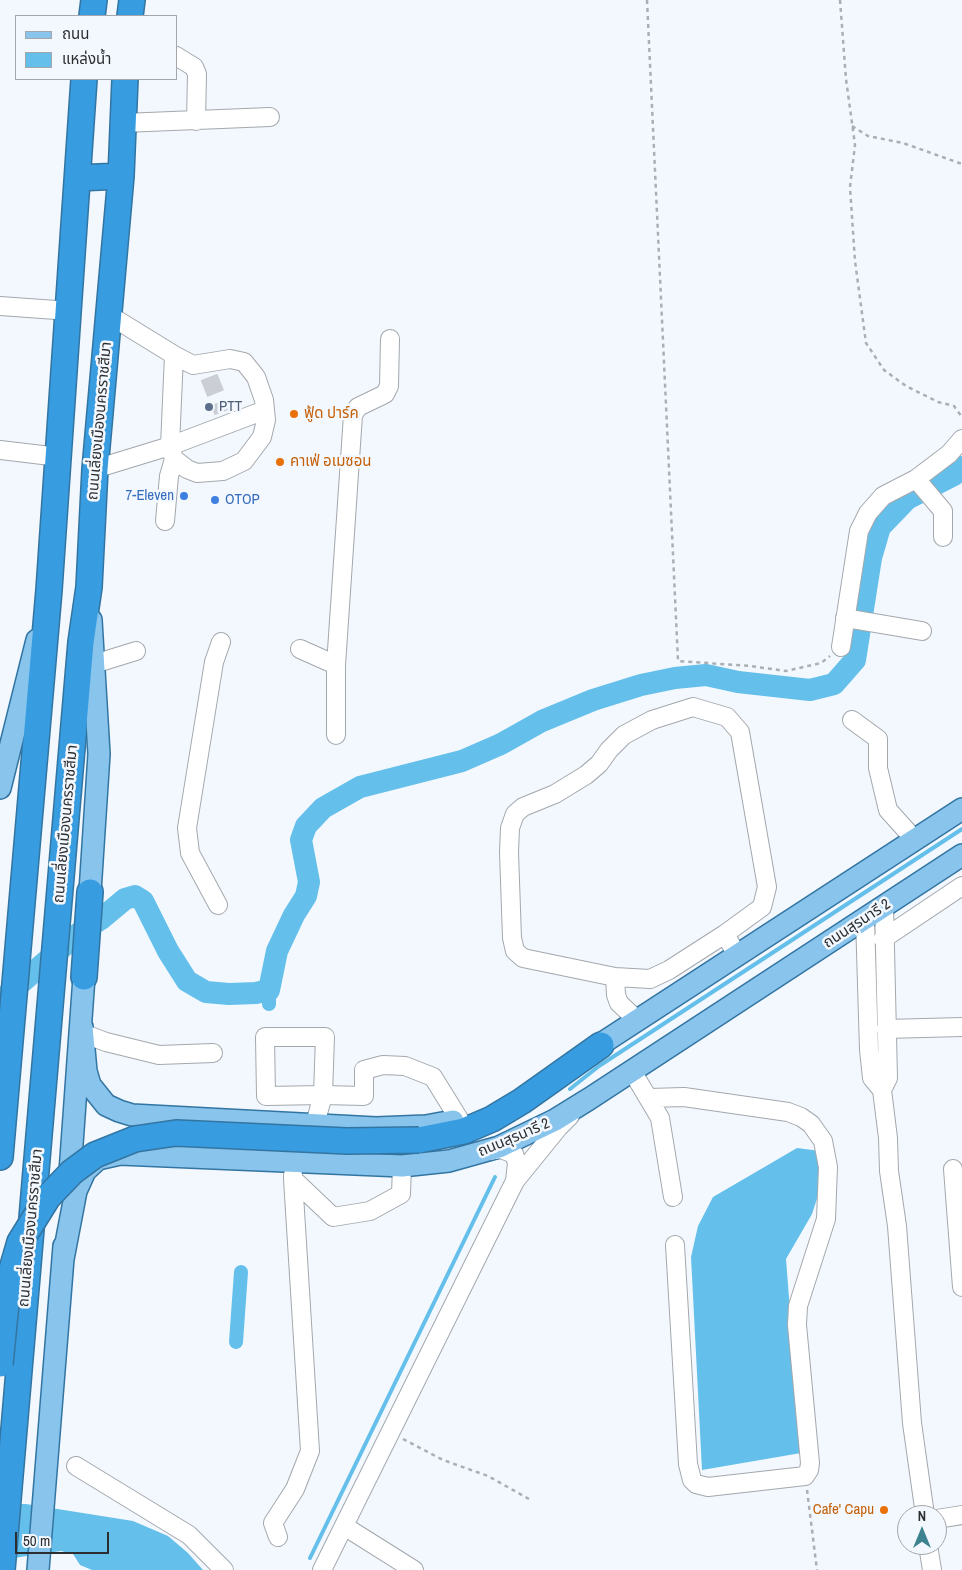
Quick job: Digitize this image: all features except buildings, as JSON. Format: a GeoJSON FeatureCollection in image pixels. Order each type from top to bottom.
{"type":"FeatureCollection","features":[{"type":"Feature","properties":{"kind":"highway"},"geometry":{"type":"LineString","coordinates":[[92,15],[94,0]]}},
{"type":"Feature","properties":{"kind":"highway"},"geometry":{"type":"LineString","coordinates":[[130,15],[132,0]]}},
{"type":"Feature","properties":{"kind":"highway"},"geometry":{"type":"LineString","coordinates":[[0,1157],[49,590],[70,311],[84,80]]}},
{"type":"Feature","properties":{"kind":"highway","name":"ถนนเลี่ยงเมืองนครราชสีมา"},"geometry":{"type":"LineString","coordinates":[[2,1570],[81,642],[89,587],[95,469],[121,176],[125,80]]}},
{"type":"Feature","properties":{"kind":"highway"},"geometry":{"type":"LineString","coordinates":[[78,178],[121,176]]}},
{"type":"Feature","properties":{"kind":"highway"},"geometry":{"type":"LineString","coordinates":[[84,977],[90,892]]}},
{"type":"Feature","properties":{"kind":"highway"},"geometry":{"type":"LineString","coordinates":[[0,1364],[8,1283],[20,1242],[48,1197],[72,1172],[95,1155],[134,1140],[176,1133],[364,1141],[419,1140],[464,1131],[492,1119],[522,1101],[601,1045]]}},
{"type":"Feature","properties":{"kind":"main road"},"geometry":{"type":"LineString","coordinates":[[89,587],[99,754],[90,892]]}},
{"type":"Feature","properties":{"kind":"main road"},"geometry":{"type":"LineString","coordinates":[[0,788],[49,590]]}},
{"type":"Feature","properties":{"kind":"main road"},"geometry":{"type":"LineString","coordinates":[[82,1030],[86,1072],[90,1085],[106,1105],[132,1115],[398,1128],[426,1126],[460,1119],[516,1097],[601,1045],[962,810]]}},
{"type":"Feature","properties":{"kind":"main road","name":"ถนนสุรนารี 2"},"geometry":{"type":"LineString","coordinates":[[63,1259],[76,1191],[85,1171],[98,1159],[120,1154],[248,1160],[293,1171],[428,1164],[472,1155],[531,1133],[589,1099],[955,859]]}},
{"type":"Feature","properties":{"kind":"main road"},"geometry":{"type":"LineString","coordinates":[[38,1570],[82,1030],[84,977]]}},
{"type":"Feature","properties":{"kind":"main road"},"geometry":{"type":"LineString","coordinates":[[248,1160],[218,1153],[210,1141],[213,1131],[221,1124],[249,1121]]}},
{"type":"Feature","properties":{"kind":"street"},"geometry":{"type":"LineString","coordinates":[[178,57],[194,67],[197,74],[196,121]]}},
{"type":"Feature","properties":{"kind":"street"},"geometry":{"type":"LineString","coordinates":[[123,124],[270,118]]}},
{"type":"Feature","properties":{"kind":"street"},"geometry":{"type":"LineString","coordinates":[[0,306],[70,311]]}},
{"type":"Feature","properties":{"kind":"street"},"geometry":{"type":"LineString","coordinates":[[109,315],[174,355],[206,371],[230,359],[244,362],[256,377],[262,390],[266,420],[262,436],[244,461],[223,471],[197,473],[172,453]]}},
{"type":"Feature","properties":{"kind":"street"},"geometry":{"type":"LineString","coordinates":[[336,735],[336,665],[353,415],[358,408],[385,394],[389,386],[390,339]]}},
{"type":"Feature","properties":{"kind":"street"},"geometry":{"type":"LineString","coordinates":[[165,521],[172,453],[174,355]]}},
{"type":"Feature","properties":{"kind":"street"},"geometry":{"type":"LineString","coordinates":[[95,469],[172,453],[226,418],[265,410]]}},
{"type":"Feature","properties":{"kind":"street"},"geometry":{"type":"LineString","coordinates":[[841,647],[850,619],[859,531],[868,514],[883,496],[916,479],[948,454],[962,439]]}},
{"type":"Feature","properties":{"kind":"street"},"geometry":{"type":"LineString","coordinates":[[0,450],[58,456]]}},
{"type":"Feature","properties":{"kind":"street"},"geometry":{"type":"LineString","coordinates":[[916,479],[943,511],[943,536]]}},
{"type":"Feature","properties":{"kind":"street"},"geometry":{"type":"LineString","coordinates":[[850,619],[922,631]]}},
{"type":"Feature","properties":{"kind":"street"},"geometry":{"type":"LineString","coordinates":[[218,904],[190,853],[187,828],[214,662],[221,642]]}},
{"type":"Feature","properties":{"kind":"street"},"geometry":{"type":"LineString","coordinates":[[300,649],[336,665]]}},
{"type":"Feature","properties":{"kind":"street"},"geometry":{"type":"LineString","coordinates":[[94,664],[136,651]]}},
{"type":"Feature","properties":{"kind":"street"},"geometry":{"type":"LineString","coordinates":[[693,707],[727,717],[740,732],[768,888],[762,907],[725,934],[658,977],[650,979],[615,977],[523,958],[515,951],[510,881],[510,828],[516,814],[523,807],[555,794],[586,775],[599,764],[609,750],[624,735],[652,720],[693,707]]}},
{"type":"Feature","properties":{"kind":"street"},"geometry":{"type":"LineString","coordinates":[[852,720],[878,739],[878,768],[888,810],[915,840]]}},
{"type":"Feature","properties":{"kind":"street"},"geometry":{"type":"LineString","coordinates":[[883,939],[962,885],[955,859]]}},
{"type":"Feature","properties":{"kind":"street"},"geometry":{"type":"LineString","coordinates":[[882,1090],[888,1078],[883,939],[884,905]]}},
{"type":"Feature","properties":{"kind":"street"},"geometry":{"type":"LineString","coordinates":[[865,919],[870,1060],[872,1078],[882,1090],[888,1138],[889,1171],[897,1226],[912,1423],[923,1505]]}},
{"type":"Feature","properties":{"kind":"street"},"geometry":{"type":"LineString","coordinates":[[725,934],[737,955]]}},
{"type":"Feature","properties":{"kind":"street"},"geometry":{"type":"LineString","coordinates":[[615,977],[616,995],[619,1003],[637,1020]]}},
{"type":"Feature","properties":{"kind":"street"},"geometry":{"type":"LineString","coordinates":[[886,1030],[962,1027]]}},
{"type":"Feature","properties":{"kind":"street"},"geometry":{"type":"LineString","coordinates":[[82,1030],[106,1042],[159,1056],[213,1053]]}},
{"type":"Feature","properties":{"kind":"street"},"geometry":{"type":"LineString","coordinates":[[315,1124],[324,1095],[325,1037],[265,1037],[266,1096],[324,1095],[364,1096],[364,1070],[384,1066],[405,1066],[433,1077],[460,1119]]}},
{"type":"Feature","properties":{"kind":"street"},"geometry":{"type":"LineString","coordinates":[[632,1071],[660,1118],[673,1197]]}},
{"type":"Feature","properties":{"kind":"street"},"geometry":{"type":"LineString","coordinates":[[649,1098],[684,1097],[788,1112],[801,1117],[811,1124],[823,1141],[828,1167],[826,1219],[798,1306],[797,1325],[810,1462],[809,1470],[805,1476],[708,1487],[696,1484],[692,1480],[688,1464],[675,1245]]}},
{"type":"Feature","properties":{"kind":"street"},"geometry":{"type":"LineString","coordinates":[[321,1567],[344,1526],[515,1181],[558,1128],[589,1099]]}},
{"type":"Feature","properties":{"kind":"street"},"geometry":{"type":"LineString","coordinates":[[472,1155],[502,1149],[510,1151],[518,1162],[515,1181]]}},
{"type":"Feature","properties":{"kind":"street"},"geometry":{"type":"LineString","coordinates":[[293,1171],[333,1217],[370,1211],[401,1194],[402,1166]]}},
{"type":"Feature","properties":{"kind":"street"},"geometry":{"type":"LineString","coordinates":[[953,1169],[958,1187],[962,1280]]}},
{"type":"Feature","properties":{"kind":"street"},"geometry":{"type":"LineString","coordinates":[[278,1537],[273,1523],[295,1488],[310,1451],[293,1171]]}},
{"type":"Feature","properties":{"kind":"street"},"geometry":{"type":"LineString","coordinates":[[76,1466],[190,1535],[224,1570]]}},
{"type":"Feature","properties":{"kind":"street"},"geometry":{"type":"LineString","coordinates":[[947,1517],[962,1515]]}},
{"type":"Feature","properties":{"kind":"street"},"geometry":{"type":"LineString","coordinates":[[344,1526],[414,1570]]}},
{"type":"Feature","properties":{"kind":"street"},"geometry":{"type":"LineString","coordinates":[[930,1555],[932,1570]]}},
{"type":"Feature","properties":{"kind":"path"},"geometry":{"type":"LineString","coordinates":[[648,0],[678,661],[750,666],[786,672],[821,663],[841,647]]}},
{"type":"Feature","properties":{"kind":"path"},"geometry":{"type":"LineString","coordinates":[[840,0],[854,145],[850,187],[854,261],[866,343],[884,370],[906,386],[938,402],[954,406],[962,417]]}},
{"type":"Feature","properties":{"kind":"path"},"geometry":{"type":"LineString","coordinates":[[852,126],[868,136],[903,143],[962,164]]}},
{"type":"Feature","properties":{"kind":"path"},"geometry":{"type":"LineString","coordinates":[[391,1432],[444,1460],[488,1476],[529,1499]]}},
{"type":"Feature","properties":{"kind":"path"},"geometry":{"type":"LineString","coordinates":[[805,1476],[817,1570]]}},
{"type":"Feature","properties":{"kind":"water"},"geometry":{"type":"Polygon","coordinates":[[[797,1148],[820,1151],[825,1174],[812,1214],[786,1259],[801,1453],[702,1470],[691,1257],[698,1226],[713,1197],[797,1148]]]}},
{"type":"Feature","properties":{"kind":"water"},"geometry":{"type":"Polygon","coordinates":[[[0,1504],[26,1504],[133,1521],[168,1536],[188,1553],[203,1570],[92,1570],[80,1565],[73,1554],[61,1551],[0,1560],[0,1504]]]}},
{"type":"Feature","properties":{"kind":"waterway"},"geometry":{"type":"LineString","coordinates":[[0,1001],[79,933],[101,919],[125,899],[135,896],[143,901],[168,951],[187,981],[206,992],[229,994],[256,993],[269,990],[277,951],[294,915],[306,896],[309,882],[301,840],[306,826],[323,808],[360,787],[462,761],[501,744],[542,721],[593,700],[641,685],[675,678],[706,675],[738,682],[810,690],[834,684],[855,660],[871,558],[880,527],[907,499],[954,475],[962,467]]}},
{"type":"Feature","properties":{"kind":"waterway"},"geometry":{"type":"LineString","coordinates":[[570,1089],[599,1066],[962,829]]}},
{"type":"Feature","properties":{"kind":"waterway"},"geometry":{"type":"LineString","coordinates":[[269,990],[269,1004]]}},
{"type":"Feature","properties":{"kind":"waterway"},"geometry":{"type":"LineString","coordinates":[[310,1558],[495,1177]]}},
{"type":"Feature","properties":{"kind":"waterway"},"geometry":{"type":"LineString","coordinates":[[236,1342],[241,1272]]}},
{"type":"Feature","properties":{"kind":"tunnel"},"geometry":{"type":"LineString","coordinates":[[209,377],[223,412]]}},
{"type":"Feature","properties":{"kind":"place","name":"PTT"},"geometry":{"type":"Point","coordinates":[209,407]}},
{"type":"Feature","properties":{"kind":"place","name":"ฟู้ด ปาร์ค"},"geometry":{"type":"Point","coordinates":[294,414]}},
{"type":"Feature","properties":{"kind":"place","name":"คาเฟ่ อเมซอน"},"geometry":{"type":"Point","coordinates":[280,462]}},
{"type":"Feature","properties":{"kind":"place","name":"7-Eleven"},"geometry":{"type":"Point","coordinates":[184,496]}},
{"type":"Feature","properties":{"kind":"place","name":"OTOP"},"geometry":{"type":"Point","coordinates":[215,500]}},
{"type":"Feature","properties":{"kind":"place","name":"Cafe' Capu"},"geometry":{"type":"Point","coordinates":[884,1510]}}]}
